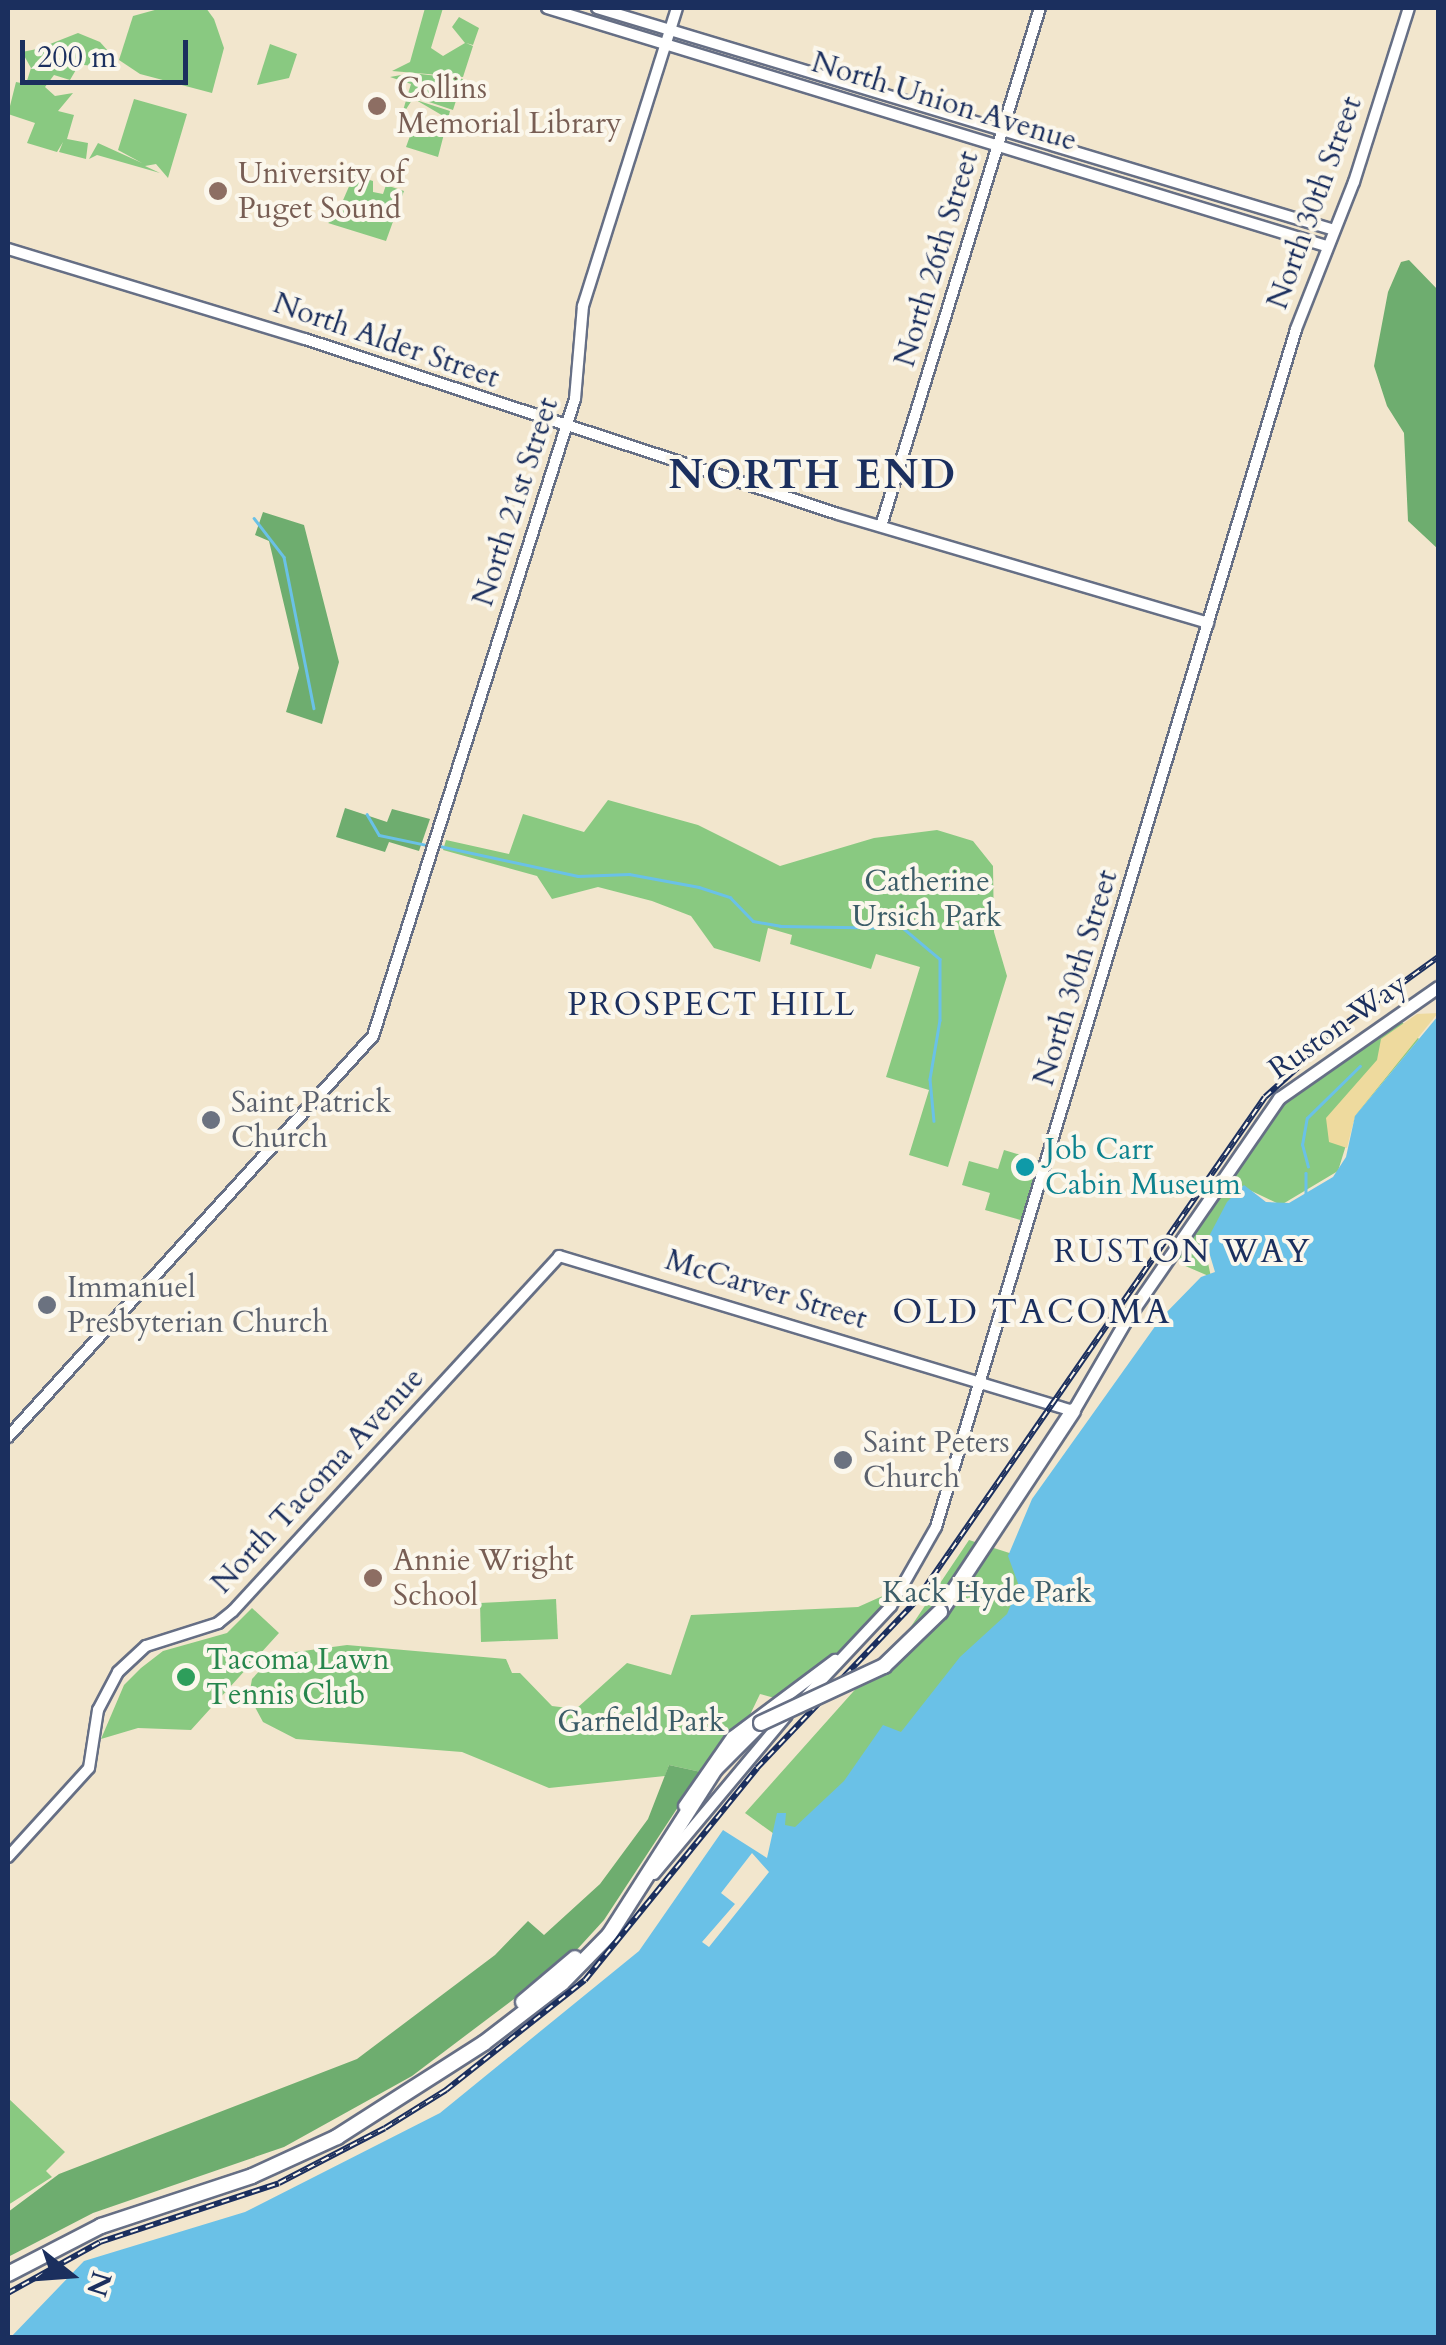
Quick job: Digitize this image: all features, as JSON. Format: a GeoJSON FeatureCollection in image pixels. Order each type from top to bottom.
{"type":"FeatureCollection","features":[{"type":"Feature","properties":{"kind":"highway"},"geometry":{"type":"LineString","coordinates":[[8,2264],[99,2216],[284,2154],[408,2086],[573,1960],[655,1859],[723,1759],[757,1721],[884,1666],[940,1612],[1073,1411]]}},
{"type":"Feature","properties":{"kind":"highway"},"geometry":{"type":"LineString","coordinates":[[8,2274],[100,2226],[289,2160],[412,2094],[562,1982],[648,1883],[688,1811]]}},
{"type":"Feature","properties":{"kind":"main road","name":"Ruston Way"},"geometry":{"type":"LineString","coordinates":[[1073,1411],[1142,1296],[1278,1098],[1438,988]]}},
{"type":"Feature","properties":{"kind":"street","name":"North Union Avenue"},"geometry":{"type":"LineString","coordinates":[[547,8],[1326,246]]}},
{"type":"Feature","properties":{"kind":"street","name":"North Union Avenue"},"geometry":{"type":"LineString","coordinates":[[597,8],[1334,230]]}},
{"type":"Feature","properties":{"kind":"street","name":"North 21st Street"},"geometry":{"type":"LineString","coordinates":[[8,1438],[367,1046],[578,386],[583,306],[677,8]]}},
{"type":"Feature","properties":{"kind":"street","name":"North 26th Street"},"geometry":{"type":"LineString","coordinates":[[881,526],[1040,8]]}},
{"type":"Feature","properties":{"kind":"street","name":"North 30th Street"},"geometry":{"type":"LineString","coordinates":[[648,1883],[748,1758],[890,1606],[930,1543],[1208,623],[1326,246],[1409,8]]}},
{"type":"Feature","properties":{"kind":"street","name":"North Alder Street"},"geometry":{"type":"LineString","coordinates":[[8,249],[881,526],[1208,623]]}},
{"type":"Feature","properties":{"kind":"street","name":"McCarver Street"},"geometry":{"type":"LineString","coordinates":[[559,1256],[1073,1411]]}},
{"type":"Feature","properties":{"kind":"street","name":"North Tacoma Avenue"},"geometry":{"type":"LineString","coordinates":[[8,1856],[89,1768],[98,1710],[118,1672],[146,1646],[218,1623],[233,1611],[559,1256]]}},
{"type":"Feature","properties":{"kind":"street"},"geometry":{"type":"LineString","coordinates":[[655,1859],[710,1762],[757,1721],[758,1706],[770,1707],[849,1652]]}},
{"type":"Feature","properties":{"kind":"street"},"geometry":{"type":"LineString","coordinates":[[748,1758],[778,1719],[770,1707]]}},
{"type":"Feature","properties":{"kind":"green space"},"geometry":{"type":"Polygon","coordinates":[[[162,8],[206,8],[214,19],[224,48],[212,93],[140,74],[119,60],[133,16],[162,8]]]}},
{"type":"Feature","properties":{"kind":"green space"},"geometry":{"type":"Polygon","coordinates":[[[425,8],[443,8],[431,48],[443,56],[465,43],[452,27],[459,17],[479,28],[473,45],[466,43],[473,46],[463,77],[392,71],[410,62],[425,8]]]}},
{"type":"Feature","properties":{"kind":"green space"},"geometry":{"type":"Polygon","coordinates":[[[78,33],[100,42],[116,60],[114,68],[74,64],[45,46],[78,33]]]}},
{"type":"Feature","properties":{"kind":"green space"},"geometry":{"type":"Polygon","coordinates":[[[270,44],[297,54],[289,78],[257,85],[270,44]]]}},
{"type":"Feature","properties":{"kind":"green space"},"geometry":{"type":"Polygon","coordinates":[[[42,48],[77,68],[70,80],[54,75],[45,87],[55,96],[73,93],[58,111],[74,115],[67,139],[88,143],[86,159],[59,152],[63,142],[57,152],[27,143],[35,123],[8,114],[16,82],[26,84],[31,68],[22,52],[42,48]]]}},
{"type":"Feature","properties":{"kind":"green space"},"geometry":{"type":"Polygon","coordinates":[[[412,73],[463,79],[453,110],[414,97],[401,117],[411,84],[390,77],[412,73]]]}},
{"type":"Feature","properties":{"kind":"green space"},"geometry":{"type":"Polygon","coordinates":[[[134,99],[187,114],[168,178],[156,164],[145,166],[160,173],[97,155],[89,159],[98,143],[142,163],[118,150],[134,99]]]}},
{"type":"Feature","properties":{"kind":"green space"},"geometry":{"type":"Polygon","coordinates":[[[416,100],[450,111],[438,157],[406,147],[415,122],[438,129],[445,117],[416,100]]]}},
{"type":"Feature","properties":{"kind":"green space"},"geometry":{"type":"Polygon","coordinates":[[[354,175],[373,181],[373,192],[383,194],[386,185],[404,191],[386,241],[328,223],[343,214],[337,214],[354,175]]]}},
{"type":"Feature","properties":{"kind":"green space"},"geometry":{"type":"Polygon","coordinates":[[[1409,260],[1438,290],[1438,549],[1408,521],[1404,433],[1387,406],[1374,366],[1388,292],[1401,262],[1409,260]]]}},
{"type":"Feature","properties":{"kind":"green space"},"geometry":{"type":"Polygon","coordinates":[[[263,512],[304,525],[339,662],[322,724],[286,712],[299,668],[269,541],[255,535],[263,512]]]}},
{"type":"Feature","properties":{"kind":"green space","name":"Catherine Ursich Park"},"geometry":{"type":"Polygon","coordinates":[[[608,800],[698,825],[780,866],[874,838],[937,830],[973,841],[993,866],[994,932],[1007,976],[948,1167],[909,1155],[929,1090],[886,1077],[920,967],[876,954],[871,969],[790,944],[792,935],[768,928],[760,962],[714,948],[691,916],[652,901],[598,887],[552,899],[537,876],[443,850],[446,840],[509,854],[523,814],[584,832],[608,800]]]}},
{"type":"Feature","properties":{"kind":"green space"},"geometry":{"type":"Polygon","coordinates":[[[345,808],[387,822],[392,809],[430,819],[419,851],[389,842],[385,852],[336,837],[345,808]]]}},
{"type":"Feature","properties":{"kind":"green space"},"geometry":{"type":"Polygon","coordinates":[[[1399,1019],[1419,1039],[1355,1116],[1338,1171],[1281,1205],[1241,1186],[1205,1249],[1211,1277],[1183,1265],[1175,1253],[1282,1103],[1399,1019]]]}},
{"type":"Feature","properties":{"kind":"green space"},"geometry":{"type":"Polygon","coordinates":[[[1004,1150],[1041,1161],[1024,1221],[985,1210],[990,1193],[962,1185],[969,1161],[998,1169],[1004,1150]]]}},
{"type":"Feature","properties":{"kind":"green space","name":"Kack Hyde Park"},"geometry":{"type":"Polygon","coordinates":[[[969,1540],[1065,1571],[788,1844],[745,1813],[910,1628],[969,1540]]]}},
{"type":"Feature","properties":{"kind":"green space","name":"Garfield Park"},"geometry":{"type":"Polygon","coordinates":[[[896,1590],[847,1650],[778,1699],[760,1694],[748,1719],[701,1772],[669,1765],[665,1776],[549,1788],[462,1752],[296,1739],[263,1722],[249,1696],[252,1679],[274,1655],[347,1645],[506,1659],[512,1673],[520,1673],[552,1706],[576,1709],[627,1663],[671,1675],[691,1615],[858,1607],[896,1590]]]}},
{"type":"Feature","properties":{"kind":"green space"},"geometry":{"type":"Polygon","coordinates":[[[556,1599],[558,1639],[481,1642],[480,1603],[556,1599]]]}},
{"type":"Feature","properties":{"kind":"green space","name":"Tacoma Lawn Tennis Club"},"geometry":{"type":"Polygon","coordinates":[[[252,1608],[279,1633],[191,1730],[138,1728],[101,1739],[124,1685],[141,1668],[163,1651],[227,1633],[252,1608]]]}},
{"type":"Feature","properties":{"kind":"green space"},"geometry":{"type":"Polygon","coordinates":[[[669,1765],[701,1772],[604,1920],[572,1955],[412,2076],[284,2147],[93,2213],[8,2257],[8,2212],[59,2174],[357,2059],[495,1955],[528,1921],[544,1935],[600,1884],[648,1819],[669,1765]]]}},
{"type":"Feature","properties":{"kind":"green space"},"geometry":{"type":"Polygon","coordinates":[[[8,2098],[65,2152],[46,2171],[52,2177],[8,2205],[8,2098]]]}},
{"type":"Feature","properties":{"kind":"sand"},"geometry":{"type":"Polygon","coordinates":[[[1438,1013],[1355,1116],[1347,1148],[1329,1142],[1326,1118],[1377,1060],[1381,1039],[1417,1014],[1438,1013]]]}},
{"type":"Feature","properties":{"kind":"water"},"geometry":{"type":"Polygon","coordinates":[[[1438,1016],[1438,2337],[10,2338],[84,2261],[245,2212],[440,2113],[639,1951],[723,1830],[767,1858],[777,1813],[786,1813],[785,1825],[795,1827],[844,1781],[883,1725],[901,1732],[960,1657],[1007,1614],[1019,1586],[1008,1556],[1032,1499],[1161,1318],[1201,1277],[1215,1272],[1206,1242],[1227,1202],[1244,1185],[1266,1202],[1289,1203],[1333,1177],[1346,1157],[1355,1116],[1438,1016]]]}},
{"type":"Feature","properties":{"kind":"pier"},"geometry":{"type":"Polygon","coordinates":[[[752,1853],[769,1872],[709,1947],[702,1942],[735,1904],[721,1893],[752,1853]]]}},
{"type":"Feature","properties":{"kind":"waterway"},"geometry":{"type":"LineString","coordinates":[[254,518],[284,557],[314,708]]}},
{"type":"Feature","properties":{"kind":"waterway"},"geometry":{"type":"LineString","coordinates":[[367,814],[379,835],[427,845]]}},
{"type":"Feature","properties":{"kind":"waterway"},"geometry":{"type":"LineString","coordinates":[[435,845],[578,876],[629,874],[699,887],[730,897],[753,921],[780,926],[903,928],[940,959],[940,1020],[930,1079],[934,1121]]}},
{"type":"Feature","properties":{"kind":"waterway"},"geometry":{"type":"LineString","coordinates":[[1308,1167],[1302,1145],[1307,1118],[1360,1066]]}},
{"type":"Feature","properties":{"kind":"waterway"},"geometry":{"type":"LineString","coordinates":[[1306,1173],[1306,1194]]}},
{"type":"Feature","properties":{"kind":"railway"},"geometry":{"type":"LineString","coordinates":[[8,2293],[100,2242],[279,2183],[385,2128],[446,2090],[585,1980],[757,1768],[915,1602],[1265,1097],[1348,1022],[1438,957]]}},
{"type":"Feature","properties":{"kind":"place","name":"Collins Memorial Library"},"geometry":{"type":"Point","coordinates":[377,106]}},
{"type":"Feature","properties":{"kind":"place","name":"University of Puget Sound"},"geometry":{"type":"Point","coordinates":[218,191]}},
{"type":"Feature","properties":{"kind":"place","name":"Saint Patrick Church"},"geometry":{"type":"Point","coordinates":[211,1120]}},
{"type":"Feature","properties":{"kind":"place","name":"Job Carr Cabin Museum"},"geometry":{"type":"Point","coordinates":[1025,1167]}},
{"type":"Feature","properties":{"kind":"place","name":"Immanuel Presbyterian Church"},"geometry":{"type":"Point","coordinates":[47,1305]}},
{"type":"Feature","properties":{"kind":"place","name":"Saint Peters Church"},"geometry":{"type":"Point","coordinates":[843,1460]}},
{"type":"Feature","properties":{"kind":"place","name":"Annie Wright School"},"geometry":{"type":"Point","coordinates":[373,1578]}},
{"type":"Feature","properties":{"kind":"place","name":"Tacoma Lawn Tennis Club"},"geometry":{"type":"Point","coordinates":[186,1677]}},
{"type":"Feature","properties":{"kind":"district","name":"NORTH END"},"geometry":{"type":"Point","coordinates":[813,476]}},
{"type":"Feature","properties":{"kind":"district","name":"PROSPECT HILL"},"geometry":{"type":"Point","coordinates":[712,1005]}},
{"type":"Feature","properties":{"kind":"district","name":"RUSTON WAY"},"geometry":{"type":"Point","coordinates":[1183,1252]}},
{"type":"Feature","properties":{"kind":"district","name":"OLD TACOMA"},"geometry":{"type":"Point","coordinates":[1032,1312]}}]}
